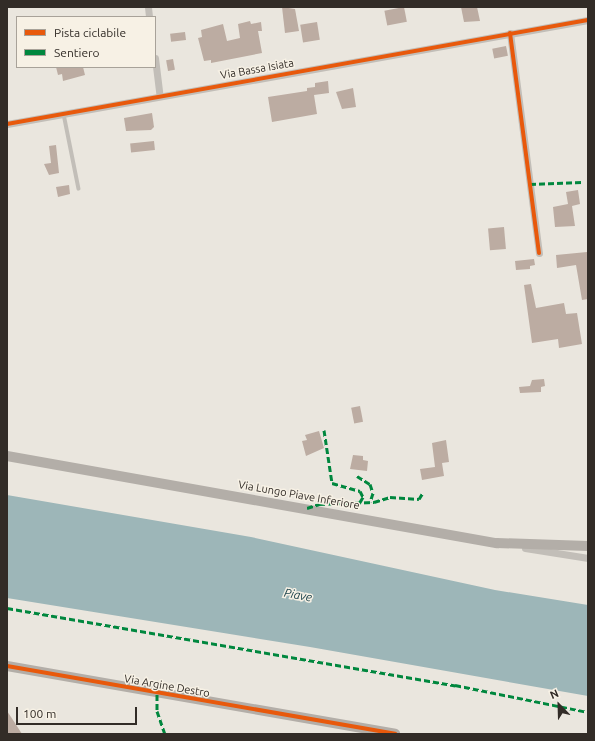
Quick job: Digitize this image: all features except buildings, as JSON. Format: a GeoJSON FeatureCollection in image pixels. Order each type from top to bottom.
{"type":"FeatureCollection","features":[{"type":"Feature","properties":{"kind":"main road","name":"Via Lungo Piave Inferiore"},"geometry":{"type":"LineString","coordinates":[[7,456],[497,543],[588,546]]}},
{"type":"Feature","properties":{"kind":"main road","name":"Via Argine Destro"},"geometry":{"type":"LineString","coordinates":[[7,666],[395,734]]}},
{"type":"Feature","properties":{"kind":"street","name":"Via Bassa Isiata"},"geometry":{"type":"LineString","coordinates":[[7,124],[588,20]]}},
{"type":"Feature","properties":{"kind":"street"},"geometry":{"type":"LineString","coordinates":[[510,33],[539,254]]}},
{"type":"Feature","properties":{"kind":"street"},"geometry":{"type":"LineString","coordinates":[[156,66],[160,96]]}},
{"type":"Feature","properties":{"kind":"street"},"geometry":{"type":"LineString","coordinates":[[497,543],[588,558]]}},
{"type":"Feature","properties":{"kind":"lane"},"geometry":{"type":"LineString","coordinates":[[64,114],[79,189]]}},
{"type":"Feature","properties":{"kind":"water","name":"Piave"},"geometry":{"type":"Polygon","coordinates":[[[7,495],[251,537],[495,590],[588,605],[588,696],[310,647],[7,598],[7,495]]]}},
{"type":"Feature","properties":{"kind":"marked path"},"geometry":{"type":"LineString","coordinates":[[530,184],[582,182]]}},
{"type":"Feature","properties":{"kind":"marked path"},"geometry":{"type":"LineString","coordinates":[[324,430],[332,483],[360,491],[363,497],[360,502]]}},
{"type":"Feature","properties":{"kind":"marked path"},"geometry":{"type":"LineString","coordinates":[[357,476],[370,484],[373,493],[370,502]]}},
{"type":"Feature","properties":{"kind":"marked path"},"geometry":{"type":"LineString","coordinates":[[307,508],[319,504],[374,502],[390,497],[419,499],[422,494]]}},
{"type":"Feature","properties":{"kind":"marked path"},"geometry":{"type":"LineString","coordinates":[[7,608],[455,685],[588,712]]}},
{"type":"Feature","properties":{"kind":"marked path"},"geometry":{"type":"LineString","coordinates":[[157,694],[157,711],[165,734]]}},
{"type":"Feature","properties":{"kind":"cycle path"},"geometry":{"type":"LineString","coordinates":[[7,124],[588,20]]}},
{"type":"Feature","properties":{"kind":"cycle path"},"geometry":{"type":"LineString","coordinates":[[510,33],[539,253]]}},
{"type":"Feature","properties":{"kind":"cycle path"},"geometry":{"type":"LineString","coordinates":[[7,666],[395,734]]}}]}
